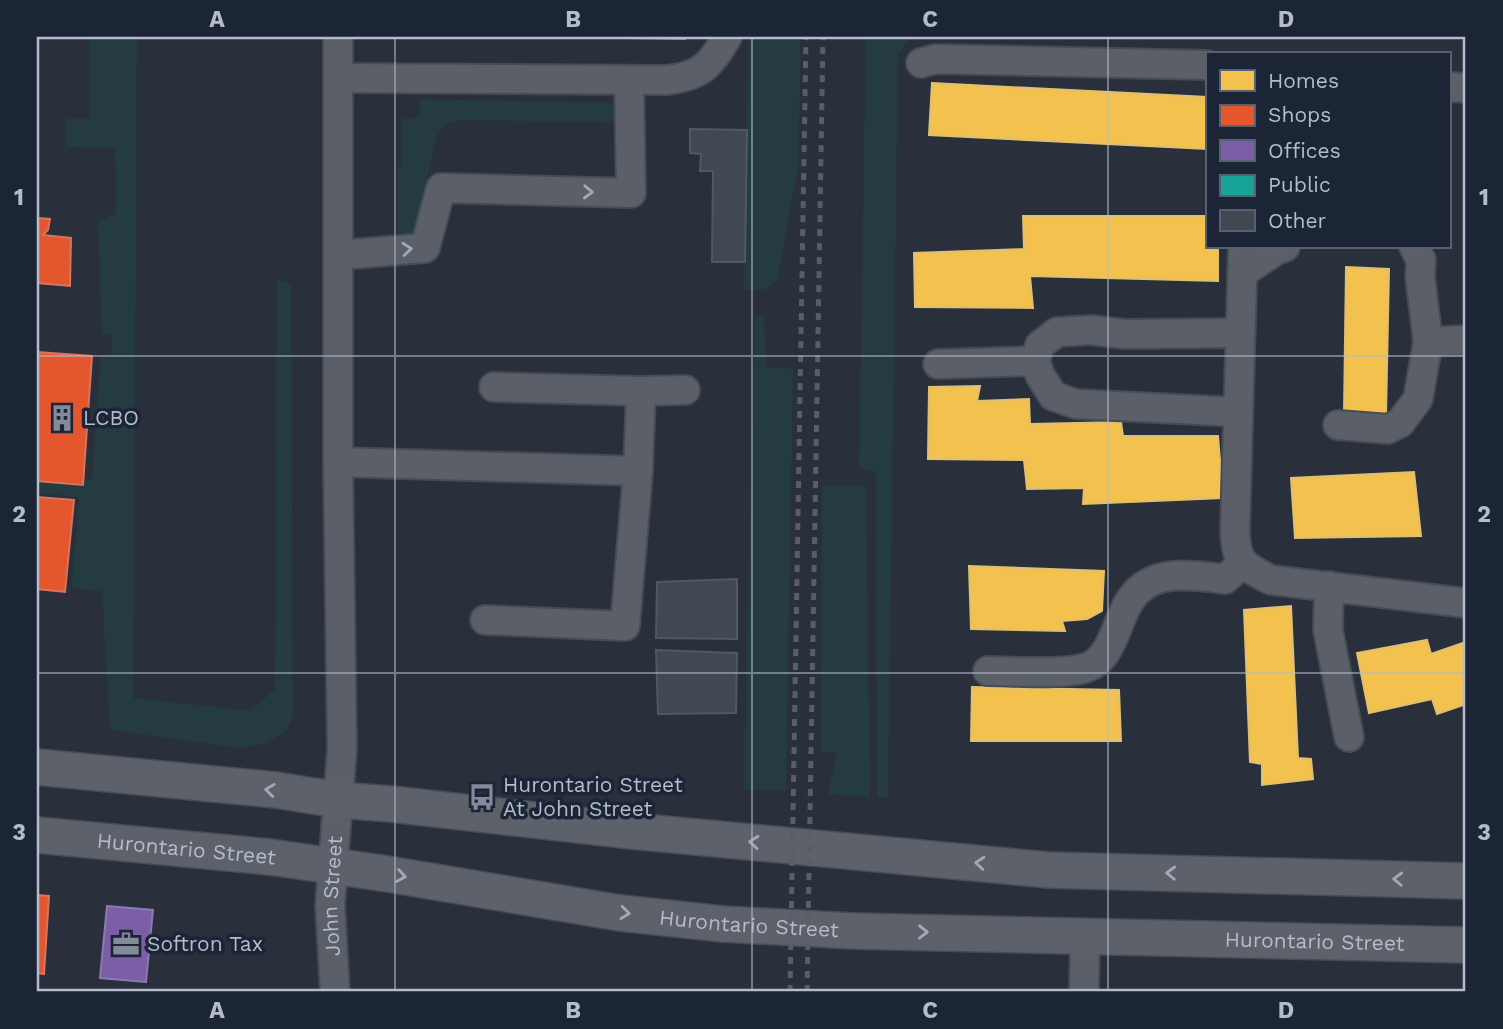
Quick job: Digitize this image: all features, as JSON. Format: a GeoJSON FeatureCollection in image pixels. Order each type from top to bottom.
{"type":"FeatureCollection","features":[{"type":"Feature","properties":{"kind":"main road"},"geometry":{"type":"LineString","coordinates":[[37,767],[276,790],[338,800],[646,833],[1048,870],[1466,881]]}},
{"type":"Feature","properties":{"kind":"main road","name":"Hurontario Street"},"geometry":{"type":"LineString","coordinates":[[37,835],[270,857],[620,913],[723,924],[854,931],[1466,945]]}},
{"type":"Feature","properties":{"kind":"street","name":"John Street"},"geometry":{"type":"LineString","coordinates":[[335,992],[330,905],[342,749],[338,463],[338,37]]}},
{"type":"Feature","properties":{"kind":"street"},"geometry":{"type":"LineString","coordinates":[[338,78],[667,80],[687,77],[705,68],[727,37]]}},
{"type":"Feature","properties":{"kind":"street"},"geometry":{"type":"LineString","coordinates":[[921,63],[936,59],[1206,65]]}},
{"type":"Feature","properties":{"kind":"street"},"geometry":{"type":"LineString","coordinates":[[339,255],[425,248],[440,188],[631,193],[629,80]]}},
{"type":"Feature","properties":{"kind":"street"},"geometry":{"type":"LineString","coordinates":[[1282,248],[1242,260],[1235,539],[1243,563],[1271,580],[1466,603]]}},
{"type":"Feature","properties":{"kind":"street"},"geometry":{"type":"LineString","coordinates":[[1338,425],[1388,429],[1400,423],[1418,399],[1428,342],[1420,276],[1421,260],[1415,248]]}},
{"type":"Feature","properties":{"kind":"street"},"geometry":{"type":"LineString","coordinates":[[1238,412],[1076,404],[1053,396],[1040,376],[1035,361],[1040,345],[1057,332],[1090,330],[1124,334],[1240,333]]}},
{"type":"Feature","properties":{"kind":"street"},"geometry":{"type":"LineString","coordinates":[[1428,342],[1466,340]]}},
{"type":"Feature","properties":{"kind":"street"},"geometry":{"type":"LineString","coordinates":[[938,365],[1035,361]]}},
{"type":"Feature","properties":{"kind":"street"},"geometry":{"type":"LineString","coordinates":[[494,387],[685,390]]}},
{"type":"Feature","properties":{"kind":"street"},"geometry":{"type":"LineString","coordinates":[[485,620],[625,626],[638,471],[641,391]]}},
{"type":"Feature","properties":{"kind":"street"},"geometry":{"type":"LineString","coordinates":[[338,463],[638,471]]}},
{"type":"Feature","properties":{"kind":"street"},"geometry":{"type":"LineString","coordinates":[[988,671],[1067,671],[1089,667],[1101,658],[1112,641],[1131,599],[1147,582],[1163,576],[1225,579],[1243,563]]}},
{"type":"Feature","properties":{"kind":"street"},"geometry":{"type":"LineString","coordinates":[[1329,586],[1328,630],[1349,737]]}},
{"type":"Feature","properties":{"kind":"street"},"geometry":{"type":"LineString","coordinates":[[1084,992],[1085,935]]}},
{"type":"Feature","properties":{"kind":"shaded area"},"geometry":{"type":"Polygon","coordinates":[[[89,37],[137,37],[133,698],[252,711],[275,689],[277,279],[291,284],[293,717],[287,730],[266,743],[240,748],[110,730],[102,591],[72,588],[79,497],[37,493],[37,476],[92,479],[101,355],[112,354],[112,335],[102,335],[98,220],[108,220],[109,216],[116,214],[115,148],[66,147],[65,119],[90,118],[89,37]]]}},
{"type":"Feature","properties":{"kind":"shaded area"},"geometry":{"type":"Polygon","coordinates":[[[749,37],[800,37],[799,161],[777,281],[763,290],[744,291],[749,37]]]}},
{"type":"Feature","properties":{"kind":"shaded area"},"geometry":{"type":"Polygon","coordinates":[[[866,37],[911,37],[898,54],[888,797],[877,797],[876,471],[859,469],[866,37]]]}},
{"type":"Feature","properties":{"kind":"shaded area"},"geometry":{"type":"Polygon","coordinates":[[[420,99],[611,103],[617,109],[618,117],[611,122],[458,120],[443,126],[436,138],[414,235],[397,233],[397,168],[401,165],[401,119],[420,118],[420,99]]]}},
{"type":"Feature","properties":{"kind":"shaded area"},"geometry":{"type":"Polygon","coordinates":[[[764,314],[766,367],[793,369],[786,791],[744,789],[755,317],[764,314]]]}},
{"type":"Feature","properties":{"kind":"shaded area"},"geometry":{"type":"Polygon","coordinates":[[[822,486],[866,486],[870,797],[828,794],[837,753],[821,752],[822,486]]]}},
{"type":"Feature","properties":{"kind":"building: Homes"},"geometry":{"type":"Polygon","coordinates":[[[932,83],[1206,97],[1206,149],[929,135],[932,83]]]}},
{"type":"Feature","properties":{"kind":"building: Homes"},"geometry":{"type":"Polygon","coordinates":[[[1023,216],[1206,216],[1206,248],[1218,248],[1218,281],[1030,276],[1033,308],[915,307],[914,253],[1024,249],[1023,216]]]}},
{"type":"Feature","properties":{"kind":"building: Homes"},"geometry":{"type":"Polygon","coordinates":[[[1346,267],[1389,269],[1386,415],[1344,414],[1346,267]]]}},
{"type":"Feature","properties":{"kind":"building: Homes"},"geometry":{"type":"Polygon","coordinates":[[[980,386],[977,401],[1029,399],[1030,424],[1121,422],[1123,436],[1218,436],[1223,498],[1083,504],[1084,488],[1027,489],[1024,460],[928,459],[929,387],[980,386]]]}},
{"type":"Feature","properties":{"kind":"building: Homes"},"geometry":{"type":"Polygon","coordinates":[[[1414,472],[1421,536],[1295,538],[1291,478],[1414,472]]]}},
{"type":"Feature","properties":{"kind":"building: Homes"},"geometry":{"type":"Polygon","coordinates":[[[969,566],[1104,571],[1102,611],[1087,619],[1062,621],[1065,631],[971,629],[969,566]]]}},
{"type":"Feature","properties":{"kind":"building: Homes"},"geometry":{"type":"Polygon","coordinates":[[[1291,606],[1298,758],[1311,759],[1313,779],[1262,785],[1262,764],[1250,762],[1244,610],[1291,606]]]}},
{"type":"Feature","properties":{"kind":"building: Homes"},"geometry":{"type":"Polygon","coordinates":[[[1427,640],[1431,654],[1466,642],[1466,704],[1437,714],[1432,699],[1369,713],[1357,653],[1427,640]]]}},
{"type":"Feature","properties":{"kind":"building: Homes"},"geometry":{"type":"Polygon","coordinates":[[[972,687],[1119,690],[1121,741],[971,741],[972,687]]]}},
{"type":"Feature","properties":{"kind":"building: Shops"},"geometry":{"type":"Polygon","coordinates":[[[37,218],[50,219],[48,230],[43,235],[71,238],[70,286],[37,283],[37,218]]]}},
{"type":"Feature","properties":{"kind":"building: Shops","name":"LCBO"},"geometry":{"type":"Polygon","coordinates":[[[37,352],[92,356],[83,485],[37,481],[37,352]]]}},
{"type":"Feature","properties":{"kind":"building: Shops"},"geometry":{"type":"Polygon","coordinates":[[[37,497],[74,500],[65,592],[37,589],[37,497]]]}},
{"type":"Feature","properties":{"kind":"building: Shops"},"geometry":{"type":"Polygon","coordinates":[[[37,895],[49,896],[44,974],[37,973],[37,895]]]}},
{"type":"Feature","properties":{"kind":"building: Offices","name":"Softron Tax"},"geometry":{"type":"Polygon","coordinates":[[[107,906],[153,910],[146,982],[100,978],[107,906]]]}},
{"type":"Feature","properties":{"kind":"building: Public"},"geometry":{"type":"Polygon","coordinates":[[[560,37],[685,37],[685,39],[560,37]]]}},
{"type":"Feature","properties":{"kind":"building: Other"},"geometry":{"type":"Polygon","coordinates":[[[690,129],[747,130],[745,262],[712,262],[713,171],[700,171],[701,154],[690,153],[690,129]]]}},
{"type":"Feature","properties":{"kind":"building: Other"},"geometry":{"type":"Polygon","coordinates":[[[737,579],[737,639],[656,638],[657,582],[737,579]]]}},
{"type":"Feature","properties":{"kind":"building: Other"},"geometry":{"type":"Polygon","coordinates":[[[656,650],[737,653],[736,713],[658,714],[656,650]]]}},
{"type":"Feature","properties":{"kind":"railway"},"geometry":{"type":"LineString","coordinates":[[790,992],[806,37]]}},
{"type":"Feature","properties":{"kind":"railway"},"geometry":{"type":"LineString","coordinates":[[807,992],[823,37]]}},
{"type":"Feature","properties":{"kind":"place","name":"LCBO"},"geometry":{"type":"Point","coordinates":[62,418]}},
{"type":"Feature","properties":{"kind":"place","name":"Hurontario Street At John Street"},"geometry":{"type":"Point","coordinates":[482,797]}},
{"type":"Feature","properties":{"kind":"place","name":"Softron Tax"},"geometry":{"type":"Point","coordinates":[126,944]}}]}
